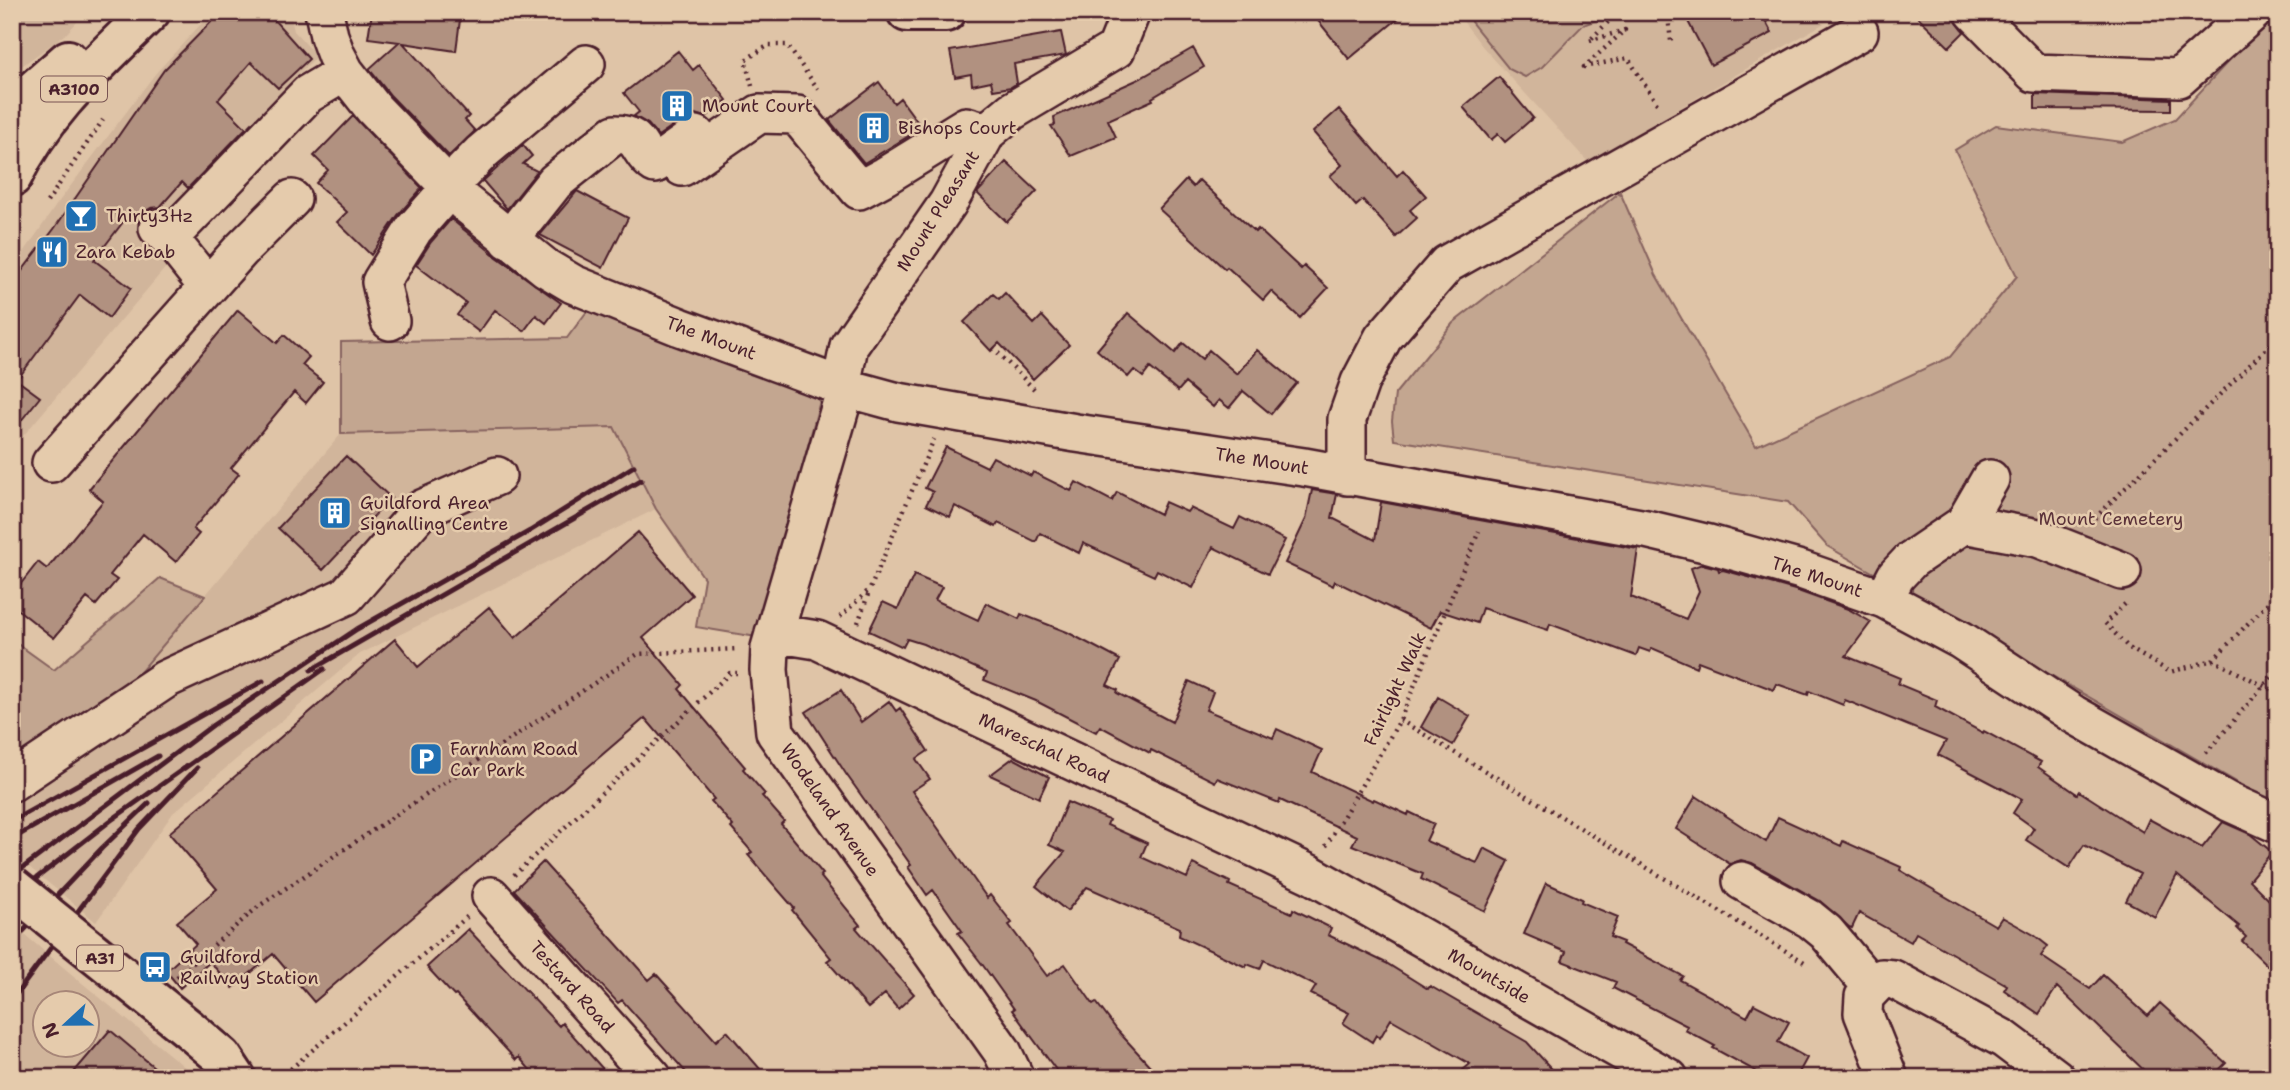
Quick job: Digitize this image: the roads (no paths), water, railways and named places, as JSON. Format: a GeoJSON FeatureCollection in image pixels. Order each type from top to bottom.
{"type":"FeatureCollection","features":[{"type":"Feature","properties":{"kind":"main road","name":"A3100"},"geometry":{"type":"LineString","coordinates":[[12,110],[119,12]]}},
{"type":"Feature","properties":{"kind":"main road","name":"A3100"},"geometry":{"type":"LineString","coordinates":[[12,177],[57,105],[150,12]]}},
{"type":"Feature","properties":{"kind":"main road"},"geometry":{"type":"LineString","coordinates":[[907,12],[946,12]]}},
{"type":"Feature","properties":{"kind":"main road","name":"A31"},"geometry":{"type":"LineString","coordinates":[[12,887],[189,1029],[222,1058],[236,1078]]}},
{"type":"Feature","properties":{"kind":"street","name":"The Mount"},"geometry":{"type":"LineString","coordinates":[[324,12],[329,36],[345,72],[374,109],[449,187],[509,240],[546,268],[573,284],[680,327],[844,387],[898,402],[1347,475],[1646,529],[1801,570],[1884,599],[1961,640],[2073,714],[2229,802],[2278,824]]}},
{"type":"Feature","properties":{"kind":"street","name":"Mount Pleasant"},"geometry":{"type":"LineString","coordinates":[[844,387],[843,376],[849,346],[948,203],[987,132],[1012,111],[1116,49],[1131,12]]}},
{"type":"Feature","properties":{"kind":"street"},"geometry":{"type":"LineString","coordinates":[[1974,12],[2034,74],[2179,78],[2253,12]]}},
{"type":"Feature","properties":{"kind":"street"},"geometry":{"type":"LineString","coordinates":[[1347,475],[1347,419],[1360,382],[1383,338],[1447,264],[1859,32]]}},
{"type":"Feature","properties":{"kind":"street"},"geometry":{"type":"LineString","coordinates":[[390,321],[381,282],[414,229],[482,152],[586,64]]}},
{"type":"Feature","properties":{"kind":"street"},"geometry":{"type":"LineString","coordinates":[[208,287],[163,233],[308,94],[345,72]]}},
{"type":"Feature","properties":{"kind":"street"},"geometry":{"type":"LineString","coordinates":[[509,240],[555,182],[615,134],[625,134],[638,141],[650,162],[655,164],[754,93]]}},
{"type":"Feature","properties":{"kind":"street"},"geometry":{"type":"LineString","coordinates":[[682,167],[759,114],[797,114],[859,190],[966,126],[987,132]]}},
{"type":"Feature","properties":{"kind":"street"},"geometry":{"type":"LineString","coordinates":[[51,463],[208,287],[292,199]]}},
{"type":"Feature","properties":{"kind":"street","name":"Wodeland Avenue"},"geometry":{"type":"LineString","coordinates":[[844,387],[771,650],[775,733],[1002,1051],[1015,1078]]}},
{"type":"Feature","properties":{"kind":"street"},"geometry":{"type":"LineString","coordinates":[[12,782],[166,680],[346,596],[422,509],[497,476]]}},
{"type":"Feature","properties":{"kind":"street"},"geometry":{"type":"LineString","coordinates":[[1884,599],[1896,576],[1911,560],[1964,524],[1990,479]]}},
{"type":"Feature","properties":{"kind":"street"},"geometry":{"type":"LineString","coordinates":[[1964,524],[2038,538],[2122,571]]}},
{"type":"Feature","properties":{"kind":"street","name":"Mareschal Road"},"geometry":{"type":"LineString","coordinates":[[771,650],[817,639],[1310,874]]}},
{"type":"Feature","properties":{"kind":"street","name":"Mountside"},"geometry":{"type":"LineString","coordinates":[[1310,874],[1669,1078]]}},
{"type":"Feature","properties":{"kind":"street"},"geometry":{"type":"LineString","coordinates":[[1742,881],[1810,919],[1826,932],[1872,987]]}},
{"type":"Feature","properties":{"kind":"street","name":"Testard Road"},"geometry":{"type":"LineString","coordinates":[[491,896],[653,1078]]}},
{"type":"Feature","properties":{"kind":"street"},"geometry":{"type":"LineString","coordinates":[[1889,1078],[1863,1013],[1864,997],[1882,978],[1893,979],[2004,1039],[2056,1078]]}},
{"type":"Feature","properties":{"kind":"railway"},"geometry":{"type":"LineString","coordinates":[[12,876],[213,725],[357,629],[530,531],[634,466]]}},
{"type":"Feature","properties":{"kind":"railway"},"geometry":{"type":"LineString","coordinates":[[311,670],[641,480]]}},
{"type":"Feature","properties":{"kind":"railway"},"geometry":{"type":"LineString","coordinates":[[12,897],[110,821],[324,669]]}},
{"type":"Feature","properties":{"kind":"railway"},"geometry":{"type":"LineString","coordinates":[[12,821],[263,681]]}},
{"type":"Feature","properties":{"kind":"railway"},"geometry":{"type":"LineString","coordinates":[[12,839],[158,756]]}},
{"type":"Feature","properties":{"kind":"railway"},"geometry":{"type":"LineString","coordinates":[[12,1000],[139,829],[197,768]]}},
{"type":"Feature","properties":{"kind":"railway"},"geometry":{"type":"LineString","coordinates":[[12,943],[102,848],[149,803]]}},
{"type":"Feature","properties":{"kind":"place","name":"Mount Court"},"geometry":{"type":"Point","coordinates":[677,106]}},
{"type":"Feature","properties":{"kind":"place","name":"Bishops Court"},"geometry":{"type":"Point","coordinates":[874,128]}},
{"type":"Feature","properties":{"kind":"place","name":"Thirty3Hz"},"geometry":{"type":"Point","coordinates":[81,216]}},
{"type":"Feature","properties":{"kind":"place","name":"Zara Kebab"},"geometry":{"type":"Point","coordinates":[52,252]}},
{"type":"Feature","properties":{"kind":"place","name":"Guildford Area Signalling Centre"},"geometry":{"type":"Point","coordinates":[335,513]}},
{"type":"Feature","properties":{"kind":"place","name":"Farnham Road Car Park"},"geometry":{"type":"Point","coordinates":[426,759]}},
{"type":"Feature","properties":{"kind":"place","name":"Guildford Railway Station"},"geometry":{"type":"Point","coordinates":[155,967]}},
{"type":"Feature","properties":{"kind":"park label","name":"Mount Cemetery"},"geometry":{"type":"Point","coordinates":[2111,519]}}]}
